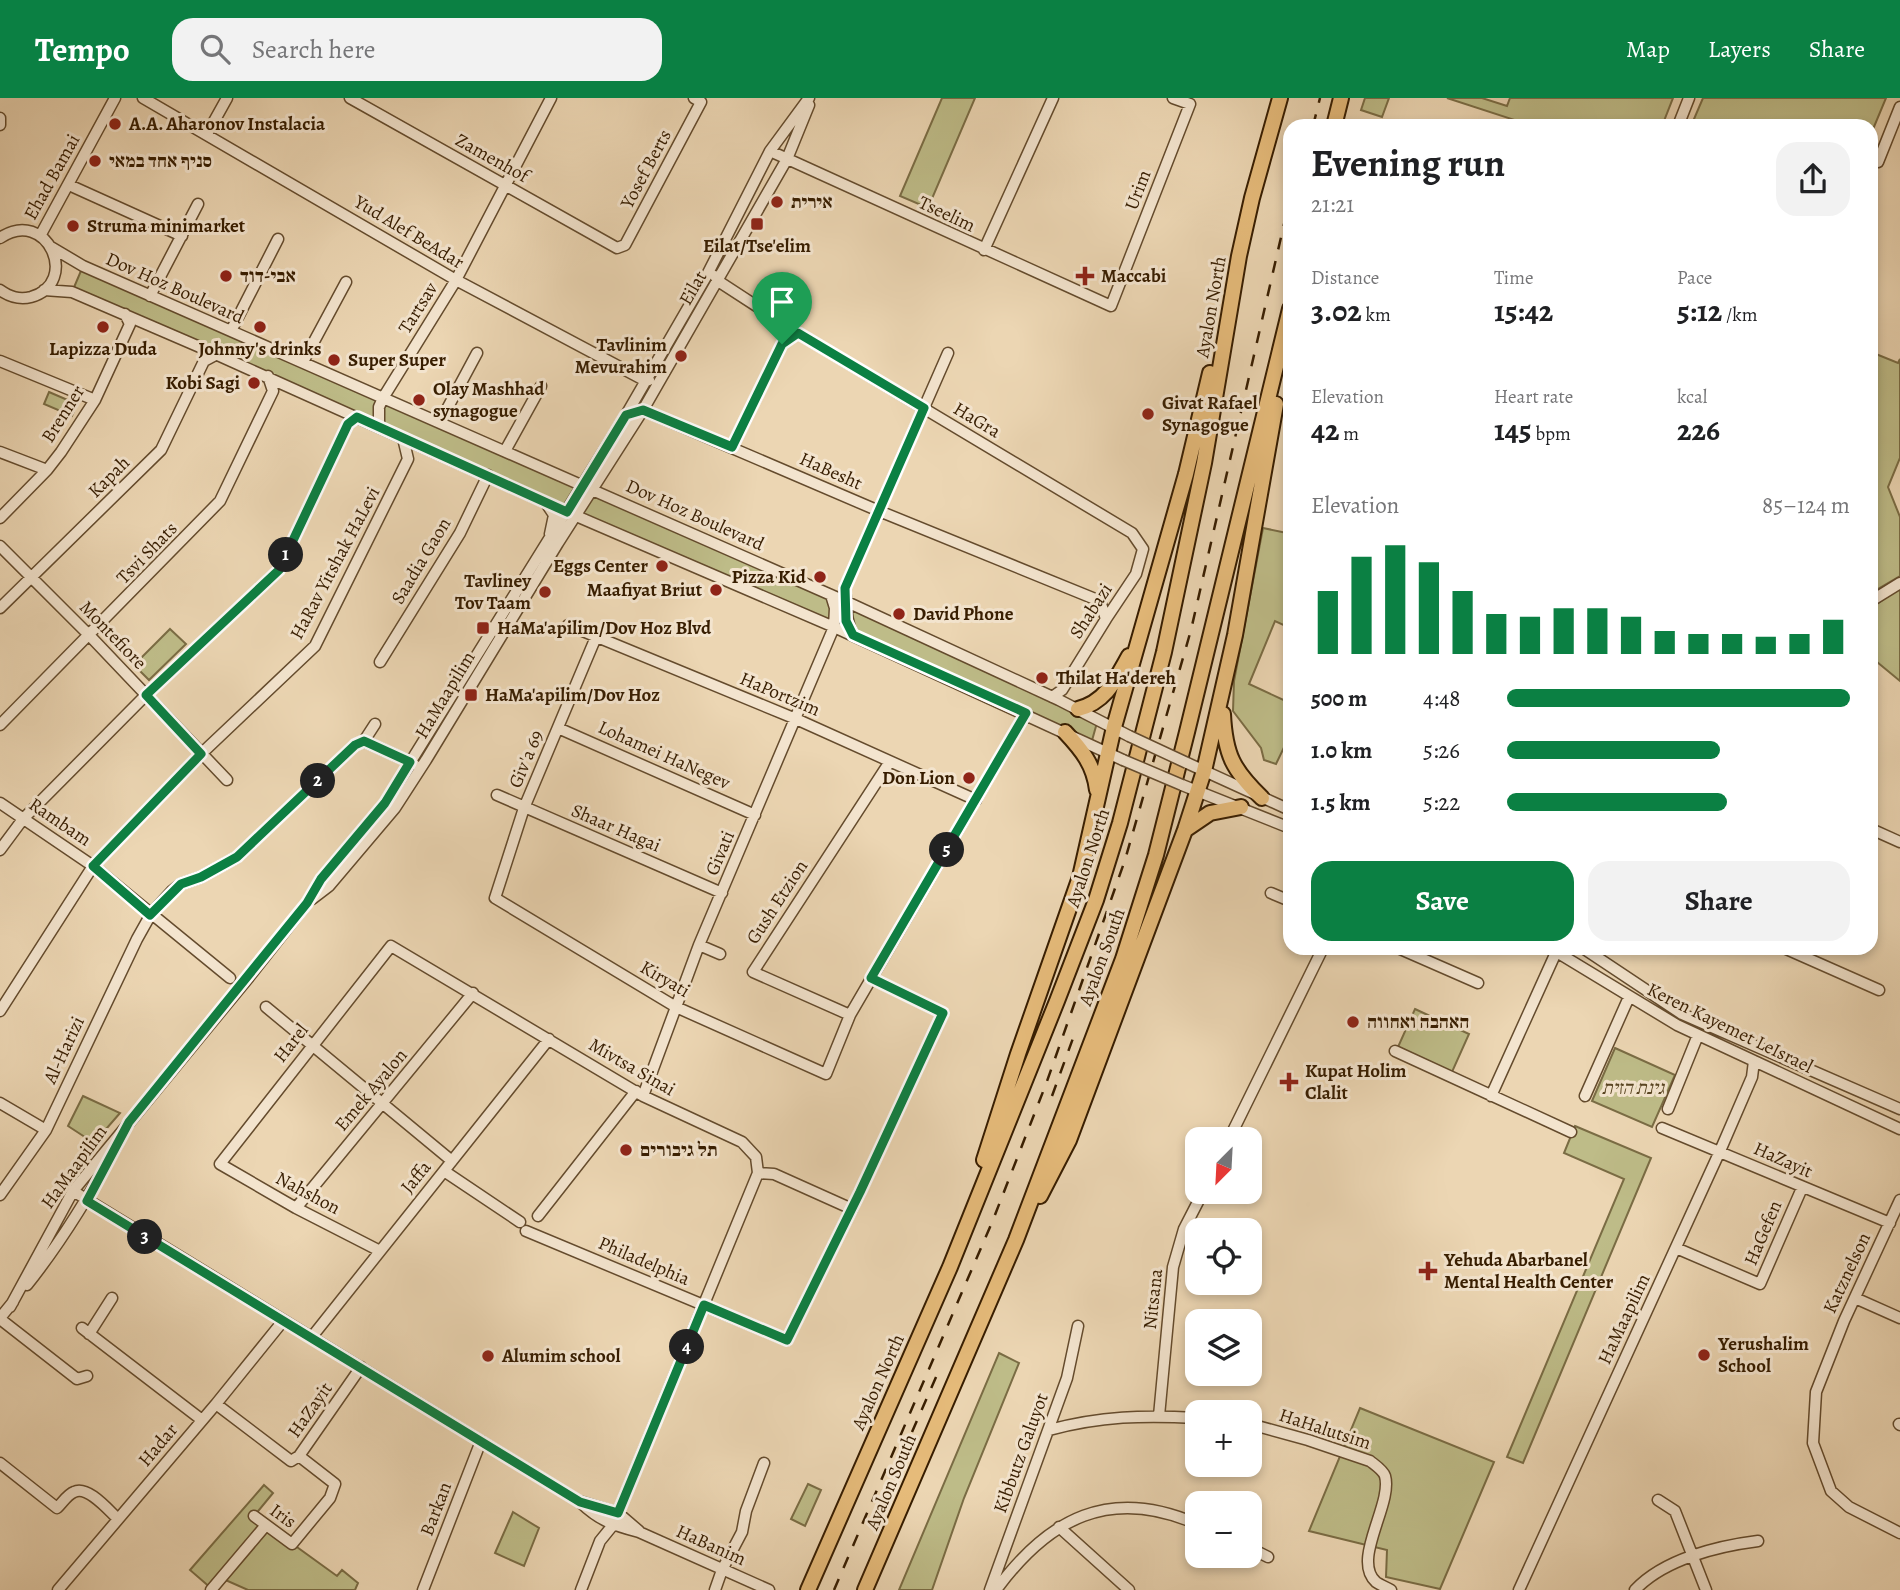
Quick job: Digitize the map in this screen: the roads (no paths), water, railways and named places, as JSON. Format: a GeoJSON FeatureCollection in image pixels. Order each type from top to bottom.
{"type":"FeatureCollection","features":[{"type":"Feature","properties":{"kind":"highway","name":"Ayalon North"},"geometry":{"type":"LineString","coordinates":[[808,1590],[950,1267],[1096,900],[1120,822],[1164,652],[1196,503],[1239,256],[1280,98]]}},
{"type":"Feature","properties":{"kind":"highway"},"geometry":{"type":"LineString","coordinates":[[1336,119],[1341,98]]}},
{"type":"Feature","properties":{"kind":"highway"},"geometry":{"type":"LineString","coordinates":[[950,1267],[1018,1054],[1080,877],[1114,727],[1186,474],[1239,256]]}},
{"type":"Feature","properties":{"kind":"highway","name":"Ayalon South"},"geometry":{"type":"LineString","coordinates":[[865,1590],[1016,1240],[1123,959],[1152,867],[1187,732],[1283,338]]}},
{"type":"Feature","properties":{"kind":"highway"},"geometry":{"type":"LineString","coordinates":[[1016,1240],[1069,1140],[1198,791],[1235,635],[1283,363]]}},
{"type":"Feature","properties":{"kind":"highway"},"geometry":{"type":"LineString","coordinates":[[1072,706],[1089,706],[1109,690],[1141,636]]}},
{"type":"Feature","properties":{"kind":"highway"},"geometry":{"type":"LineString","coordinates":[[1222,697],[1224,738],[1228,756],[1245,781],[1262,798]]}},
{"type":"Feature","properties":{"kind":"highway"},"geometry":{"type":"LineString","coordinates":[[1065,732],[1086,754],[1092,767],[1098,802]]}},
{"type":"Feature","properties":{"kind":"highway"},"geometry":{"type":"LineString","coordinates":[[1185,830],[1210,813],[1241,807]]}},
{"type":"Feature","properties":{"kind":"street","name":"Ehad Bamai"},"geometry":{"type":"LineString","coordinates":[[40,236],[115,98]]}},
{"type":"Feature","properties":{"kind":"street","name":"Yud Alef BeAdar"},"geometry":{"type":"LineString","coordinates":[[143,98],[456,280],[646,381]]}},
{"type":"Feature","properties":{"kind":"street"},"geometry":{"type":"LineString","coordinates":[[207,134],[227,98]]}},
{"type":"Feature","properties":{"kind":"street","name":"Zamenhof"},"geometry":{"type":"LineString","coordinates":[[350,98],[617,248]]}},
{"type":"Feature","properties":{"kind":"street","name":"Tartsav"},"geometry":{"type":"LineString","coordinates":[[379,426],[379,407],[383,398],[456,280],[551,98]]}},
{"type":"Feature","properties":{"kind":"street","name":"Eilat"},"geometry":{"type":"LineString","coordinates":[[583,485],[713,262],[770,151],[811,98]]}},
{"type":"Feature","properties":{"kind":"street","name":"Eilat"},"geometry":{"type":"LineString","coordinates":[[594,489],[663,376],[787,159],[811,98]]}},
{"type":"Feature","properties":{"kind":"street"},"geometry":{"type":"LineString","coordinates":[[984,250],[1053,98]]}},
{"type":"Feature","properties":{"kind":"street","name":"Urim"},"geometry":{"type":"LineString","coordinates":[[1111,306],[1190,104],[1173,98]]}},
{"type":"Feature","properties":{"kind":"street"},"geometry":{"type":"LineString","coordinates":[[1681,119],[1689,98]]}},
{"type":"Feature","properties":{"kind":"street","name":"Yosef Berts"},"geometry":{"type":"LineString","coordinates":[[617,248],[625,245],[698,100]]}},
{"type":"Feature","properties":{"kind":"street"},"geometry":{"type":"LineString","coordinates":[[1878,162],[1900,107]]}},
{"type":"Feature","properties":{"kind":"street"},"geometry":{"type":"LineString","coordinates":[[0,118],[0,125]]}},
{"type":"Feature","properties":{"kind":"street","name":"Tseelim"},"geometry":{"type":"LineString","coordinates":[[770,151],[1111,306]]}},
{"type":"Feature","properties":{"kind":"street"},"geometry":{"type":"LineString","coordinates":[[69,185],[182,236]]}},
{"type":"Feature","properties":{"kind":"street"},"geometry":{"type":"LineString","coordinates":[[150,296],[198,204]]}},
{"type":"Feature","properties":{"kind":"street"},"geometry":{"type":"LineString","coordinates":[[0,238],[18,230],[30,231],[40,236]]}},
{"type":"Feature","properties":{"kind":"street","name":"Dov Hoz Boulevard"},"geometry":{"type":"LineString","coordinates":[[40,236],[51,247],[83,266],[847,602],[1072,706],[1204,771]]}},
{"type":"Feature","properties":{"kind":"street"},"geometry":{"type":"LineString","coordinates":[[231,331],[278,239]]}},
{"type":"Feature","properties":{"kind":"street"},"geometry":{"type":"LineString","coordinates":[[44,290],[55,274],[55,256],[51,247]]}},
{"type":"Feature","properties":{"kind":"street"},"geometry":{"type":"LineString","coordinates":[[713,262],[718,281]]}},
{"type":"Feature","properties":{"kind":"street","name":"HaGra"},"geometry":{"type":"LineString","coordinates":[[718,281],[798,333],[1132,533],[1143,549]]}},
{"type":"Feature","properties":{"kind":"street"},"geometry":{"type":"LineString","coordinates":[[303,362],[346,282]]}},
{"type":"Feature","properties":{"kind":"street"},"geometry":{"type":"LineString","coordinates":[[0,290],[16,298],[26,298],[44,290],[72,292],[125,314],[572,514],[834,626],[1123,760],[1283,825]]}},
{"type":"Feature","properties":{"kind":"street","name":"Brenner"},"geometry":{"type":"LineString","coordinates":[[0,518],[47,470],[94,400],[130,324],[125,314]]}},
{"type":"Feature","properties":{"kind":"street"},"geometry":{"type":"LineString","coordinates":[[732,447],[782,344],[798,333]]}},
{"type":"Feature","properties":{"kind":"street"},"geometry":{"type":"LineString","coordinates":[[853,635],[846,621],[845,588],[948,352]]}},
{"type":"Feature","properties":{"kind":"street"},"geometry":{"type":"LineString","coordinates":[[440,422],[477,353]]}},
{"type":"Feature","properties":{"kind":"street","name":"Kapah"},"geometry":{"type":"LineString","coordinates":[[0,608],[161,450],[204,361],[217,354]]}},
{"type":"Feature","properties":{"kind":"street"},"geometry":{"type":"LineString","coordinates":[[0,360],[94,400]]}},
{"type":"Feature","properties":{"kind":"street","name":"Tsvi Shats"},"geometry":{"type":"LineString","coordinates":[[0,725],[220,501],[273,391],[268,376]]}},
{"type":"Feature","properties":{"kind":"street"},"geometry":{"type":"LineString","coordinates":[[646,381],[663,376]]}},
{"type":"Feature","properties":{"kind":"street"},"geometry":{"type":"LineString","coordinates":[[505,451],[541,386]]}},
{"type":"Feature","properties":{"kind":"street"},"geometry":{"type":"LineString","coordinates":[[626,415],[643,410]]}},
{"type":"Feature","properties":{"kind":"street","name":"HaBesht"},"geometry":{"type":"LineString","coordinates":[[643,410],[879,511],[1100,601],[1118,602]]}},
{"type":"Feature","properties":{"kind":"street"},"geometry":{"type":"LineString","coordinates":[[0,850],[23,819],[146,695],[279,570],[348,424],[357,417]]}},
{"type":"Feature","properties":{"kind":"street","name":"HaRav Yitshak HaLevi"},"geometry":{"type":"LineString","coordinates":[[0,1012],[93,866],[201,754],[315,646],[408,459],[403,438]]}},
{"type":"Feature","properties":{"kind":"street"},"geometry":{"type":"LineString","coordinates":[[0,452],[47,470]]}},
{"type":"Feature","properties":{"kind":"street","name":"Saadia Gaon"},"geometry":{"type":"LineString","coordinates":[[380,662],[460,533],[488,475]]}},
{"type":"Feature","properties":{"kind":"street","name":"HaMaapilim"},"geometry":{"type":"LineString","coordinates":[[307,903],[329,886],[395,808],[572,514],[583,485]]}},
{"type":"Feature","properties":{"kind":"street","name":"HaMaapilim"},"geometry":{"type":"LineString","coordinates":[[10,1307],[73,1191],[307,903],[321,879],[385,803],[550,538],[594,489]]}},
{"type":"Feature","properties":{"kind":"street"},"geometry":{"type":"LineString","coordinates":[[544,501],[554,514],[550,538]]}},
{"type":"Feature","properties":{"kind":"street","name":"Montefiore"},"geometry":{"type":"LineString","coordinates":[[0,546],[227,780]]}},
{"type":"Feature","properties":{"kind":"street","name":"Shabazi"},"geometry":{"type":"LineString","coordinates":[[1052,697],[1062,690],[1136,574],[1143,549]]}},
{"type":"Feature","properties":{"kind":"street"},"geometry":{"type":"LineString","coordinates":[[1878,597],[1900,583]]}},
{"type":"Feature","properties":{"kind":"street"},"geometry":{"type":"LineString","coordinates":[[834,626],[835,608],[831,595],[845,588]]}},
{"type":"Feature","properties":{"kind":"street"},"geometry":{"type":"LineString","coordinates":[[1100,601],[1105,619]]}},
{"type":"Feature","properties":{"kind":"street","name":"HaPortzim"},"geometry":{"type":"LineString","coordinates":[[568,625],[796,719],[976,800]]}},
{"type":"Feature","properties":{"kind":"street","name":"Givati"},"geometry":{"type":"LineString","coordinates":[[538,1216],[640,1094],[699,945],[834,626]]}},
{"type":"Feature","properties":{"kind":"street","name":"Giv'a 69"},"geometry":{"type":"LineString","coordinates":[[495,898],[524,808],[596,637]]}},
{"type":"Feature","properties":{"kind":"street"},"geometry":{"type":"LineString","coordinates":[[1062,690],[1072,706]]}},
{"type":"Feature","properties":{"kind":"street"},"geometry":{"type":"LineString","coordinates":[[850,1015],[1026,713]]}},
{"type":"Feature","properties":{"kind":"street","name":"Al-Harizi"},"geometry":{"type":"LineString","coordinates":[[0,1195],[46,1130],[150,915],[181,884],[201,877],[237,857],[355,745],[364,741],[375,724]]}},
{"type":"Feature","properties":{"kind":"street","name":"Lohamei HaNegev"},"geometry":{"type":"LineString","coordinates":[[558,729],[755,815]]}},
{"type":"Feature","properties":{"kind":"street"},"geometry":{"type":"LineString","coordinates":[[364,741],[421,768]]}},
{"type":"Feature","properties":{"kind":"street","name":"Gush Etzion"},"geometry":{"type":"LineString","coordinates":[[850,1015],[753,972],[889,762]]}},
{"type":"Feature","properties":{"kind":"street"},"geometry":{"type":"LineString","coordinates":[[1204,771],[1283,807]]}},
{"type":"Feature","properties":{"kind":"street","name":"Shaar Hagai"},"geometry":{"type":"LineString","coordinates":[[496,795],[722,893]]}},
{"type":"Feature","properties":{"kind":"street","name":"Rambam"},"geometry":{"type":"LineString","coordinates":[[0,803],[93,866],[230,978]]}},
{"type":"Feature","properties":{"kind":"street"},"geometry":{"type":"LineString","coordinates":[[1878,832],[1900,842]]}},
{"type":"Feature","properties":{"kind":"street"},"geometry":{"type":"LineString","coordinates":[[1271,892],[1283,898]]}},
{"type":"Feature","properties":{"kind":"street","name":"Kiryati"},"geometry":{"type":"LineString","coordinates":[[495,898],[676,1007],[826,1074],[850,1015]]}},
{"type":"Feature","properties":{"kind":"street"},"geometry":{"type":"LineString","coordinates":[[699,945],[720,954]]}},
{"type":"Feature","properties":{"kind":"street","name":"Mivtsa Sinai"},"geometry":{"type":"LineString","coordinates":[[391,946],[640,1094],[742,1142],[755,1157],[758,1173]]}},
{"type":"Feature","properties":{"kind":"street","name":"Harel"},"geometry":{"type":"LineString","coordinates":[[220,1164],[391,946]]}},
{"type":"Feature","properties":{"kind":"street"},"geometry":{"type":"LineString","coordinates":[[1235,1127],[1320,955]]}},
{"type":"Feature","properties":{"kind":"street"},"geometry":{"type":"LineString","coordinates":[[1414,955],[1478,983]]}},
{"type":"Feature","properties":{"kind":"street"},"geometry":{"type":"LineString","coordinates":[[1491,1096],[1553,955]]}},
{"type":"Feature","properties":{"kind":"street","name":"Keren Kayemet LeIsrael"},"geometry":{"type":"LineString","coordinates":[[1563,955],[1629,998],[1698,1035],[1900,1129]]}},
{"type":"Feature","properties":{"kind":"street","name":"Keren Kayemet LeIsrael"},"geometry":{"type":"LineString","coordinates":[[1594,955],[1682,1014],[1900,1109]]}},
{"type":"Feature","properties":{"kind":"street"},"geometry":{"type":"LineString","coordinates":[[1800,955],[1879,990]]}},
{"type":"Feature","properties":{"kind":"street"},"geometry":{"type":"LineString","coordinates":[[581,1590],[600,1541],[613,1525],[758,1173],[774,1174],[852,1209],[943,1013],[871,978]]}},
{"type":"Feature","properties":{"kind":"street","name":"Emek Ayalon"},"geometry":{"type":"LineString","coordinates":[[296,1208],[473,993]]}},
{"type":"Feature","properties":{"kind":"street"},"geometry":{"type":"LineString","coordinates":[[1585,1096],[1629,998]]}},
{"type":"Feature","properties":{"kind":"street"},"geometry":{"type":"LineString","coordinates":[[266,1007],[452,1161]]}},
{"type":"Feature","properties":{"kind":"street"},"geometry":{"type":"LineString","coordinates":[[1668,1109],[1698,1035]]}},
{"type":"Feature","properties":{"kind":"street","name":"Jaffa"},"geometry":{"type":"LineString","coordinates":[[311,1338],[549,1039]]}},
{"type":"Feature","properties":{"kind":"street"},"geometry":{"type":"LineString","coordinates":[[1395,1051],[1571,1132]]}},
{"type":"Feature","properties":{"kind":"street","name":"HaMaapilim"},"geometry":{"type":"LineString","coordinates":[[1519,1590],[1720,1151],[1752,1077],[1754,1061]]}},
{"type":"Feature","properties":{"kind":"street"},"geometry":{"type":"LineString","coordinates":[[0,1103],[46,1130]]}},
{"type":"Feature","properties":{"kind":"street","name":"HaMaapilim"},"geometry":{"type":"LineString","coordinates":[[0,1319],[57,1247],[87,1201],[129,1122]]}},
{"type":"Feature","properties":{"kind":"street","name":"HaZayit"},"geometry":{"type":"LineString","coordinates":[[1662,1128],[1890,1223]]}},
{"type":"Feature","properties":{"kind":"street","name":"Nahshon"},"geometry":{"type":"LineString","coordinates":[[220,1164],[296,1208],[380,1251]]}},
{"type":"Feature","properties":{"kind":"street","name":"Philadelphia"},"geometry":{"type":"LineString","coordinates":[[444,1171],[523,1226],[787,1340],[852,1209]]}},
{"type":"Feature","properties":{"kind":"street","name":"HaGefen"},"geometry":{"type":"LineString","coordinates":[[1676,1248],[1760,1284],[1802,1188]]}},
{"type":"Feature","properties":{"kind":"street","name":"HaBanim"},"geometry":{"type":"LineString","coordinates":[[73,1191],[580,1502],[601,1520],[639,1532],[769,1590]]}},
{"type":"Feature","properties":{"kind":"street","name":"Katznelson"},"geometry":{"type":"LineString","coordinates":[[1900,1200],[1816,1391],[1813,1443],[1831,1491],[1849,1507],[1900,1533]]}},
{"type":"Feature","properties":{"kind":"street","name":"Nitsana"},"geometry":{"type":"LineString","coordinates":[[1159,1416],[1173,1267],[1184,1229],[1197,1204]]}},
{"type":"Feature","properties":{"kind":"street"},"geometry":{"type":"LineString","coordinates":[[112,1298],[86,1331],[202,1420]]}},
{"type":"Feature","properties":{"kind":"street"},"geometry":{"type":"LineString","coordinates":[[1855,1298],[1900,1318]]}},
{"type":"Feature","properties":{"kind":"street"},"geometry":{"type":"LineString","coordinates":[[0,1319],[77,1379],[87,1376]]}},
{"type":"Feature","properties":{"kind":"street","name":"Hadar"},"geometry":{"type":"LineString","coordinates":[[58,1590],[216,1404],[282,1321]]}},
{"type":"Feature","properties":{"kind":"street","name":"Kibbutz Galuyot"},"geometry":{"type":"LineString","coordinates":[[990,1590],[1067,1378],[1078,1326]]}},
{"type":"Feature","properties":{"kind":"street","name":"HaZayit"},"geometry":{"type":"LineString","coordinates":[[216,1404],[295,1459],[361,1367]]}},
{"type":"Feature","properties":{"kind":"street"},"geometry":{"type":"LineString","coordinates":[[1049,1430],[1085,1420],[1185,1417]]}},
{"type":"Feature","properties":{"kind":"street","name":"HaHalutsim"},"geometry":{"type":"LineString","coordinates":[[1262,1427],[1308,1440],[1378,1466],[1385,1476],[1385,1492],[1368,1556],[1369,1570],[1375,1581],[1391,1590]]}},
{"type":"Feature","properties":{"kind":"street","name":"Barkan"},"geometry":{"type":"LineString","coordinates":[[423,1590],[481,1441]]}},
{"type":"Feature","properties":{"kind":"street","name":"Iris"},"geometry":{"type":"LineString","coordinates":[[254,1516],[292,1544],[330,1498],[335,1484],[316,1469],[295,1459]]}},
{"type":"Feature","properties":{"kind":"street"},"geometry":{"type":"LineString","coordinates":[[0,1463],[57,1508],[73,1492],[81,1490],[118,1519]]}},
{"type":"Feature","properties":{"kind":"street"},"geometry":{"type":"LineString","coordinates":[[715,1590],[742,1532],[746,1511],[764,1463]]}},
{"type":"Feature","properties":{"kind":"street"},"geometry":{"type":"LineString","coordinates":[[1658,1500],[1675,1511],[1706,1590]]}},
{"type":"Feature","properties":{"kind":"street","name":"HaBanim"},"geometry":{"type":"LineString","coordinates":[[580,1502],[618,1513],[639,1532]]}},
{"type":"Feature","properties":{"kind":"street"},"geometry":{"type":"LineString","coordinates":[[996,1590],[1022,1558],[1045,1537],[1070,1520],[1123,1507],[1152,1510],[1185,1519]]}},
{"type":"Feature","properties":{"kind":"street"},"geometry":{"type":"LineString","coordinates":[[600,1541],[601,1520],[606,1508]]}},
{"type":"Feature","properties":{"kind":"street"},"geometry":{"type":"LineString","coordinates":[[211,1590],[266,1525]]}},
{"type":"Feature","properties":{"kind":"street"},"geometry":{"type":"LineString","coordinates":[[1059,1527],[1129,1590]]}},
{"type":"Feature","properties":{"kind":"street"},"geometry":{"type":"LineString","coordinates":[[1635,1590],[1644,1581],[1693,1555],[1724,1545],[1758,1541]]}},
{"type":"Feature","properties":{"kind":"street"},"geometry":{"type":"LineString","coordinates":[[1262,1554],[1269,1558]]}},
{"type":"Feature","properties":{"kind":"railway"},"geometry":{"type":"LineString","coordinates":[[1315,119],[1320,98]]}},
{"type":"Feature","properties":{"kind":"railway"},"geometry":{"type":"LineString","coordinates":[[834,1590],[993,1220],[1046,1084],[1125,860],[1191,630],[1283,229]]}},
{"type":"Feature","properties":{"kind":"railway"},"geometry":{"type":"LineString","coordinates":[[1052,1096],[1076,1030]]}},
{"type":"Feature","properties":{"kind":"railway"},"geometry":{"type":"LineString","coordinates":[[912,1432],[940,1368]]}},
{"type":"Feature","properties":{"kind":"place","name":"A.A. Aharonov Instalacia"},"geometry":{"type":"Point","coordinates":[115,124]}},
{"type":"Feature","properties":{"kind":"place","name":"סניף אחד במאי"},"geometry":{"type":"Point","coordinates":[95,161]}},
{"type":"Feature","properties":{"kind":"place","name":"אירית"},"geometry":{"type":"Point","coordinates":[777,202]}},
{"type":"Feature","properties":{"kind":"place","name":"Eilat/Tse'elim"},"geometry":{"type":"Point","coordinates":[757,224]}},
{"type":"Feature","properties":{"kind":"place","name":"Struma minimarket"},"geometry":{"type":"Point","coordinates":[73,226]}},
{"type":"Feature","properties":{"kind":"place","name":"אבי-דוד"},"geometry":{"type":"Point","coordinates":[226,276]}},
{"type":"Feature","properties":{"kind":"place","name":"Maccabi"},"geometry":{"type":"Point","coordinates":[1085,276]}},
{"type":"Feature","properties":{"kind":"place","name":"Lapizza Duda"},"geometry":{"type":"Point","coordinates":[103,327]}},
{"type":"Feature","properties":{"kind":"place","name":"Johnny's drinks"},"geometry":{"type":"Point","coordinates":[260,327]}},
{"type":"Feature","properties":{"kind":"place","name":"Tavlinim Mevurahim"},"geometry":{"type":"Point","coordinates":[681,356]}},
{"type":"Feature","properties":{"kind":"place","name":"Super Super"},"geometry":{"type":"Point","coordinates":[334,360]}},
{"type":"Feature","properties":{"kind":"place","name":"Kobi Sagi"},"geometry":{"type":"Point","coordinates":[254,383]}},
{"type":"Feature","properties":{"kind":"place","name":"Olay Mashhad synagogue"},"geometry":{"type":"Point","coordinates":[419,400]}},
{"type":"Feature","properties":{"kind":"place","name":"Givat Rafael Synagogue"},"geometry":{"type":"Point","coordinates":[1148,414]}},
{"type":"Feature","properties":{"kind":"place","name":"Eggs Center"},"geometry":{"type":"Point","coordinates":[662,566]}},
{"type":"Feature","properties":{"kind":"place","name":"Pizza Kid"},"geometry":{"type":"Point","coordinates":[820,577]}},
{"type":"Feature","properties":{"kind":"place","name":"Maafiyat Briut"},"geometry":{"type":"Point","coordinates":[716,590]}},
{"type":"Feature","properties":{"kind":"place","name":"Tavliney Tov Taam"},"geometry":{"type":"Point","coordinates":[545,592]}},
{"type":"Feature","properties":{"kind":"place","name":"David Phone"},"geometry":{"type":"Point","coordinates":[899,614]}},
{"type":"Feature","properties":{"kind":"place","name":"HaMa'apilim/Dov Hoz Blvd"},"geometry":{"type":"Point","coordinates":[483,628]}},
{"type":"Feature","properties":{"kind":"place","name":"Thilat Ha'dereh"},"geometry":{"type":"Point","coordinates":[1042,678]}},
{"type":"Feature","properties":{"kind":"place","name":"HaMa'apilim/Dov Hoz"},"geometry":{"type":"Point","coordinates":[471,695]}},
{"type":"Feature","properties":{"kind":"place","name":"Don Lion"},"geometry":{"type":"Point","coordinates":[969,778]}},
{"type":"Feature","properties":{"kind":"place","name":"האהבה ואחווה"},"geometry":{"type":"Point","coordinates":[1353,1022]}},
{"type":"Feature","properties":{"kind":"place","name":"Kupat Holim Clalit"},"geometry":{"type":"Point","coordinates":[1289,1082]}},
{"type":"Feature","properties":{"kind":"place","name":"תל גיבורים"},"geometry":{"type":"Point","coordinates":[626,1150]}},
{"type":"Feature","properties":{"kind":"place","name":"Yehuda Abarbanel Mental Health Center"},"geometry":{"type":"Point","coordinates":[1428,1271]}},
{"type":"Feature","properties":{"kind":"place","name":"Yerushalim School"},"geometry":{"type":"Point","coordinates":[1704,1355]}},
{"type":"Feature","properties":{"kind":"place","name":"Alumim school"},"geometry":{"type":"Point","coordinates":[488,1356]}},
{"type":"Feature","properties":{"kind":"park label","name":"גינת הזית"},"geometry":{"type":"Point","coordinates":[1633,1088]}}]}
